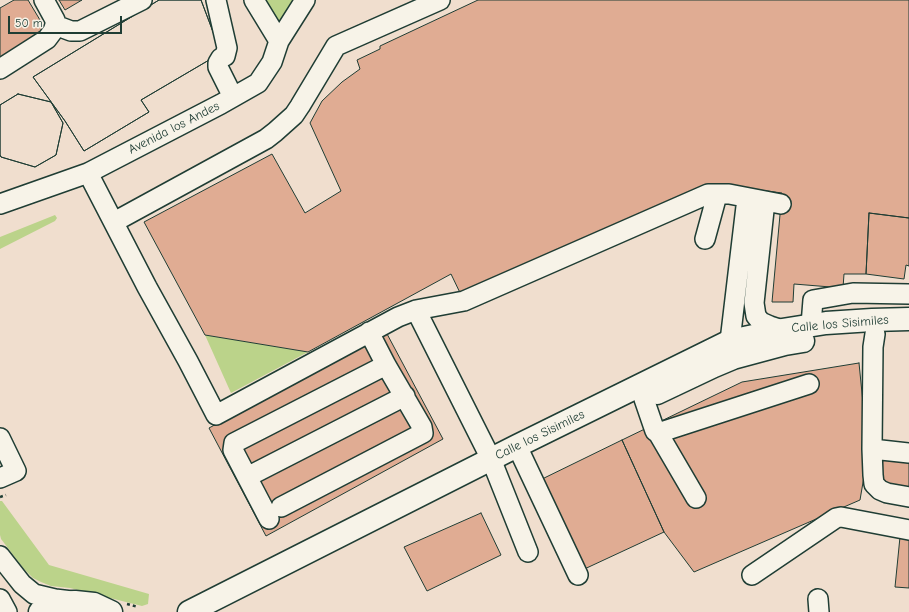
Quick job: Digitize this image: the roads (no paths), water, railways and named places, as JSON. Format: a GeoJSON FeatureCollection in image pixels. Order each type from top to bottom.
{"type":"FeatureCollection","features":[{"type":"Feature","properties":{"kind":"main road","name":"Calle los Sisimiles"},"geometry":{"type":"LineString","coordinates":[[520,452],[730,341],[811,325],[872,320],[909,319]]}},
{"type":"Feature","properties":{"kind":"main road","name":"Calle los Sisimiles"},"geometry":{"type":"LineString","coordinates":[[189,612],[494,464],[734,358],[785,344],[827,338],[875,334],[909,334]]}},
{"type":"Feature","properties":{"kind":"main road","name":"Calle los Sisimiles"},"geometry":{"type":"LineString","coordinates":[[216,612],[494,464]]}},
{"type":"Feature","properties":{"kind":"main road"},"geometry":{"type":"LineString","coordinates":[[40,612],[59,604],[75,602],[94,604],[111,612]]}},
{"type":"Feature","properties":{"kind":"street"},"geometry":{"type":"LineString","coordinates":[[0,69],[47,39],[55,25],[55,20],[44,0]]}},
{"type":"Feature","properties":{"kind":"street"},"geometry":{"type":"LineString","coordinates":[[55,25],[71,31],[80,31],[142,0]]}},
{"type":"Feature","properties":{"kind":"street"},"geometry":{"type":"LineString","coordinates":[[216,0],[227,48],[225,56],[221,58],[218,63],[218,67],[233,97]]}},
{"type":"Feature","properties":{"kind":"street"},"geometry":{"type":"LineString","coordinates":[[254,0],[279,41]]}},
{"type":"Feature","properties":{"kind":"street","name":"Avenida los Andes"},"geometry":{"type":"LineString","coordinates":[[0,204],[88,173],[258,83],[272,62],[279,41],[305,0]]}},
{"type":"Feature","properties":{"kind":"street"},"geometry":{"type":"LineString","coordinates":[[114,222],[266,139],[275,132],[294,115],[336,46],[440,0]]}},
{"type":"Feature","properties":{"kind":"street"},"geometry":{"type":"LineString","coordinates":[[88,173],[216,415],[398,317],[416,310],[464,301],[708,194],[729,194],[764,201]]}},
{"type":"Feature","properties":{"kind":"street"},"geometry":{"type":"LineString","coordinates":[[704,239],[717,195]]}},
{"type":"Feature","properties":{"kind":"street"},"geometry":{"type":"LineString","coordinates":[[764,201],[754,303],[756,316],[761,322],[782,330]]}},
{"type":"Feature","properties":{"kind":"street"},"geometry":{"type":"LineString","coordinates":[[730,341],[764,201]]}},
{"type":"Feature","properties":{"kind":"street"},"geometry":{"type":"LineString","coordinates":[[811,325],[813,300],[853,294],[909,294]]}},
{"type":"Feature","properties":{"kind":"street"},"geometry":{"type":"LineString","coordinates":[[416,310],[494,464],[528,552]]}},
{"type":"Feature","properties":{"kind":"street"},"geometry":{"type":"LineString","coordinates":[[369,332],[386,365],[422,426],[422,433],[275,513],[247,477],[233,450],[234,443],[386,365]]}},
{"type":"Feature","properties":{"kind":"street"},"geometry":{"type":"LineString","coordinates":[[875,334],[873,347],[872,449],[874,484],[887,494],[909,497]]}},
{"type":"Feature","properties":{"kind":"street"},"geometry":{"type":"LineString","coordinates":[[658,433],[809,384]]}},
{"type":"Feature","properties":{"kind":"street"},"geometry":{"type":"LineString","coordinates":[[247,477],[405,396]]}},
{"type":"Feature","properties":{"kind":"street"},"geometry":{"type":"LineString","coordinates":[[644,399],[655,431],[658,433],[696,498]]}},
{"type":"Feature","properties":{"kind":"street"},"geometry":{"type":"LineString","coordinates":[[0,438],[6,467]]}},
{"type":"Feature","properties":{"kind":"street"},"geometry":{"type":"LineString","coordinates":[[872,449],[909,453]]}},
{"type":"Feature","properties":{"kind":"street"},"geometry":{"type":"LineString","coordinates":[[520,452],[578,575]]}},
{"type":"Feature","properties":{"kind":"street"},"geometry":{"type":"LineString","coordinates":[[752,574],[836,518],[841,517],[909,530]]}},
{"type":"Feature","properties":{"kind":"street"},"geometry":{"type":"LineString","coordinates":[[0,556],[22,584],[34,594],[75,602]]}},
{"type":"Feature","properties":{"kind":"street"},"geometry":{"type":"LineString","coordinates":[[0,599],[6,612]]}}]}
